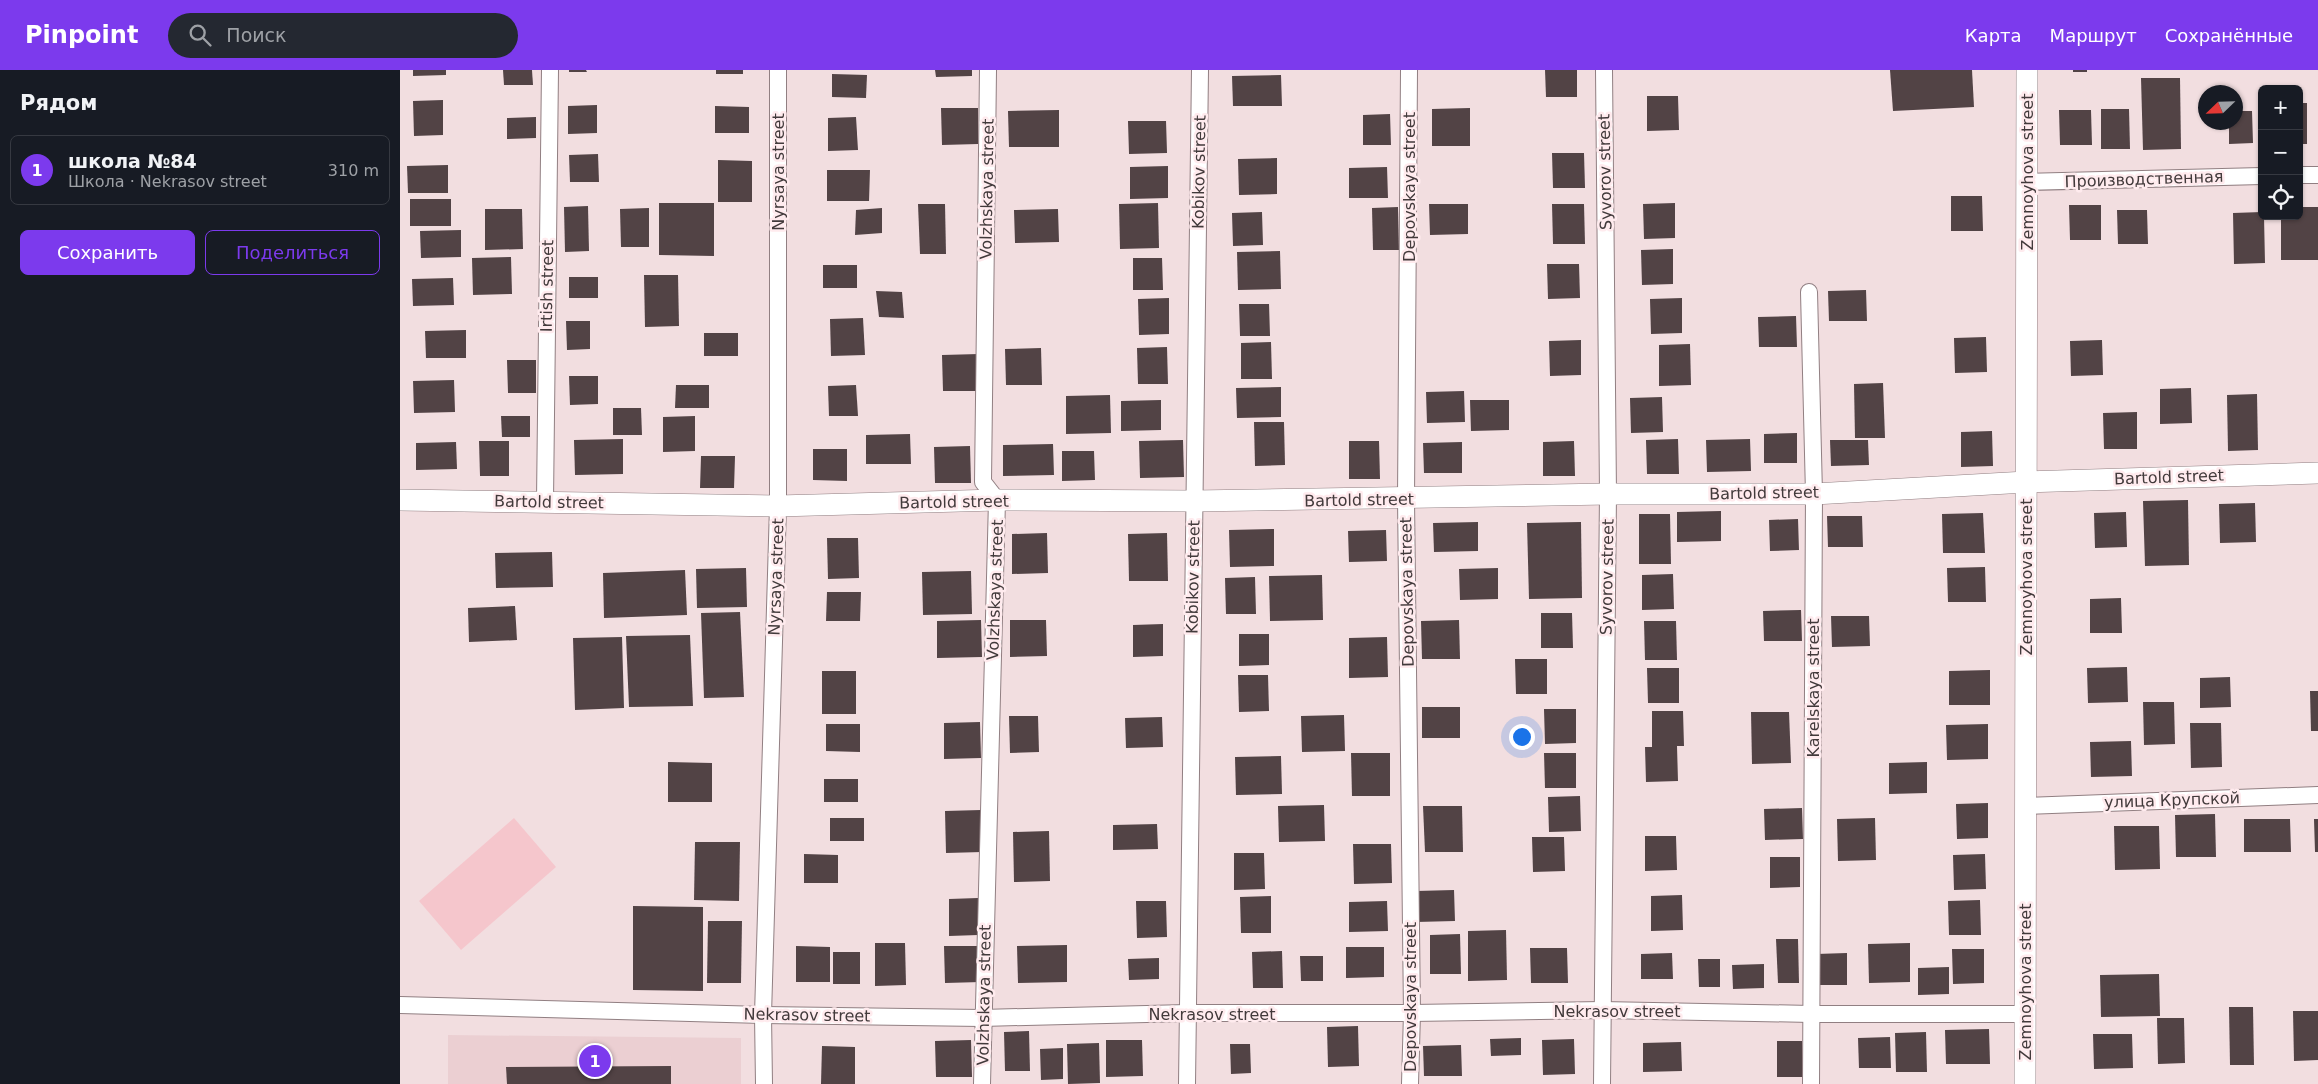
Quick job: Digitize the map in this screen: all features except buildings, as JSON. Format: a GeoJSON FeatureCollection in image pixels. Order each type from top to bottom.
{"type":"FeatureCollection","features":[{"type":"Feature","properties":{"kind":"street","name":"Irtish street"},"geometry":{"type":"LineString","coordinates":[[545,501],[550,70]]}},
{"type":"Feature","properties":{"kind":"street","name":"Nyrsaya street"},"geometry":{"type":"LineString","coordinates":[[764,1084],[763,1015],[778,506],[778,70]]}},
{"type":"Feature","properties":{"kind":"street","name":"Volzhskaya street"},"geometry":{"type":"LineString","coordinates":[[982,1084],[982,1018],[997,500],[984,482],[988,70]]}},
{"type":"Feature","properties":{"kind":"street","name":"Kobikov street"},"geometry":{"type":"LineString","coordinates":[[1187,1084],[1200,70]]}},
{"type":"Feature","properties":{"kind":"street","name":"Depovskaya street"},"geometry":{"type":"LineString","coordinates":[[1409,70],[1406,499],[1412,1013],[1410,1084]]}},
{"type":"Feature","properties":{"kind":"street","name":"Syvorov street"},"geometry":{"type":"LineString","coordinates":[[1602,1084],[1608,494],[1604,70]]}},
{"type":"Feature","properties":{"kind":"street","name":"Zemnoyhova street"},"geometry":{"type":"LineString","coordinates":[[2025,1084],[2027,70]]}},
{"type":"Feature","properties":{"kind":"street"},"geometry":{"type":"LineString","coordinates":[[2303,175],[2318,174]]}},
{"type":"Feature","properties":{"kind":"street","name":"Производственная"},"geometry":{"type":"LineString","coordinates":[[2027,182],[2258,176]]}},
{"type":"Feature","properties":{"kind":"street","name":"Karelskaya street"},"geometry":{"type":"LineString","coordinates":[[1809,292],[1814,494],[1811,1084]]}},
{"type":"Feature","properties":{"kind":"street","name":"Bartold street"},"geometry":{"type":"LineString","coordinates":[[400,500],[778,506],[997,500],[1194,501],[1406,499],[1608,494],[1814,494],[2026,482],[2318,473]]}},
{"type":"Feature","properties":{"kind":"street","name":"улица Крупской"},"geometry":{"type":"LineString","coordinates":[[2026,806],[2318,795]]}},
{"type":"Feature","properties":{"kind":"street","name":"Nekrasov street"},"geometry":{"type":"LineString","coordinates":[[400,1005],[763,1015],[982,1018],[1187,1013],[1412,1013],[1602,1010],[1811,1014],[2025,1014]]}},
{"type":"Feature","properties":{"kind":"shaded area"},"geometry":{"type":"Polygon","coordinates":[[[514,818],[556,867],[461,950],[419,901],[514,818]]]}},
{"type":"Feature","properties":{"kind":"shaded area"},"geometry":{"type":"Polygon","coordinates":[[[448,1035],[741,1038],[741,1084],[448,1084],[448,1035]]]}},
{"type":"Feature","properties":{"kind":"place","name":"школа №84"},"geometry":{"type":"Point","coordinates":[595,1061]}}]}
